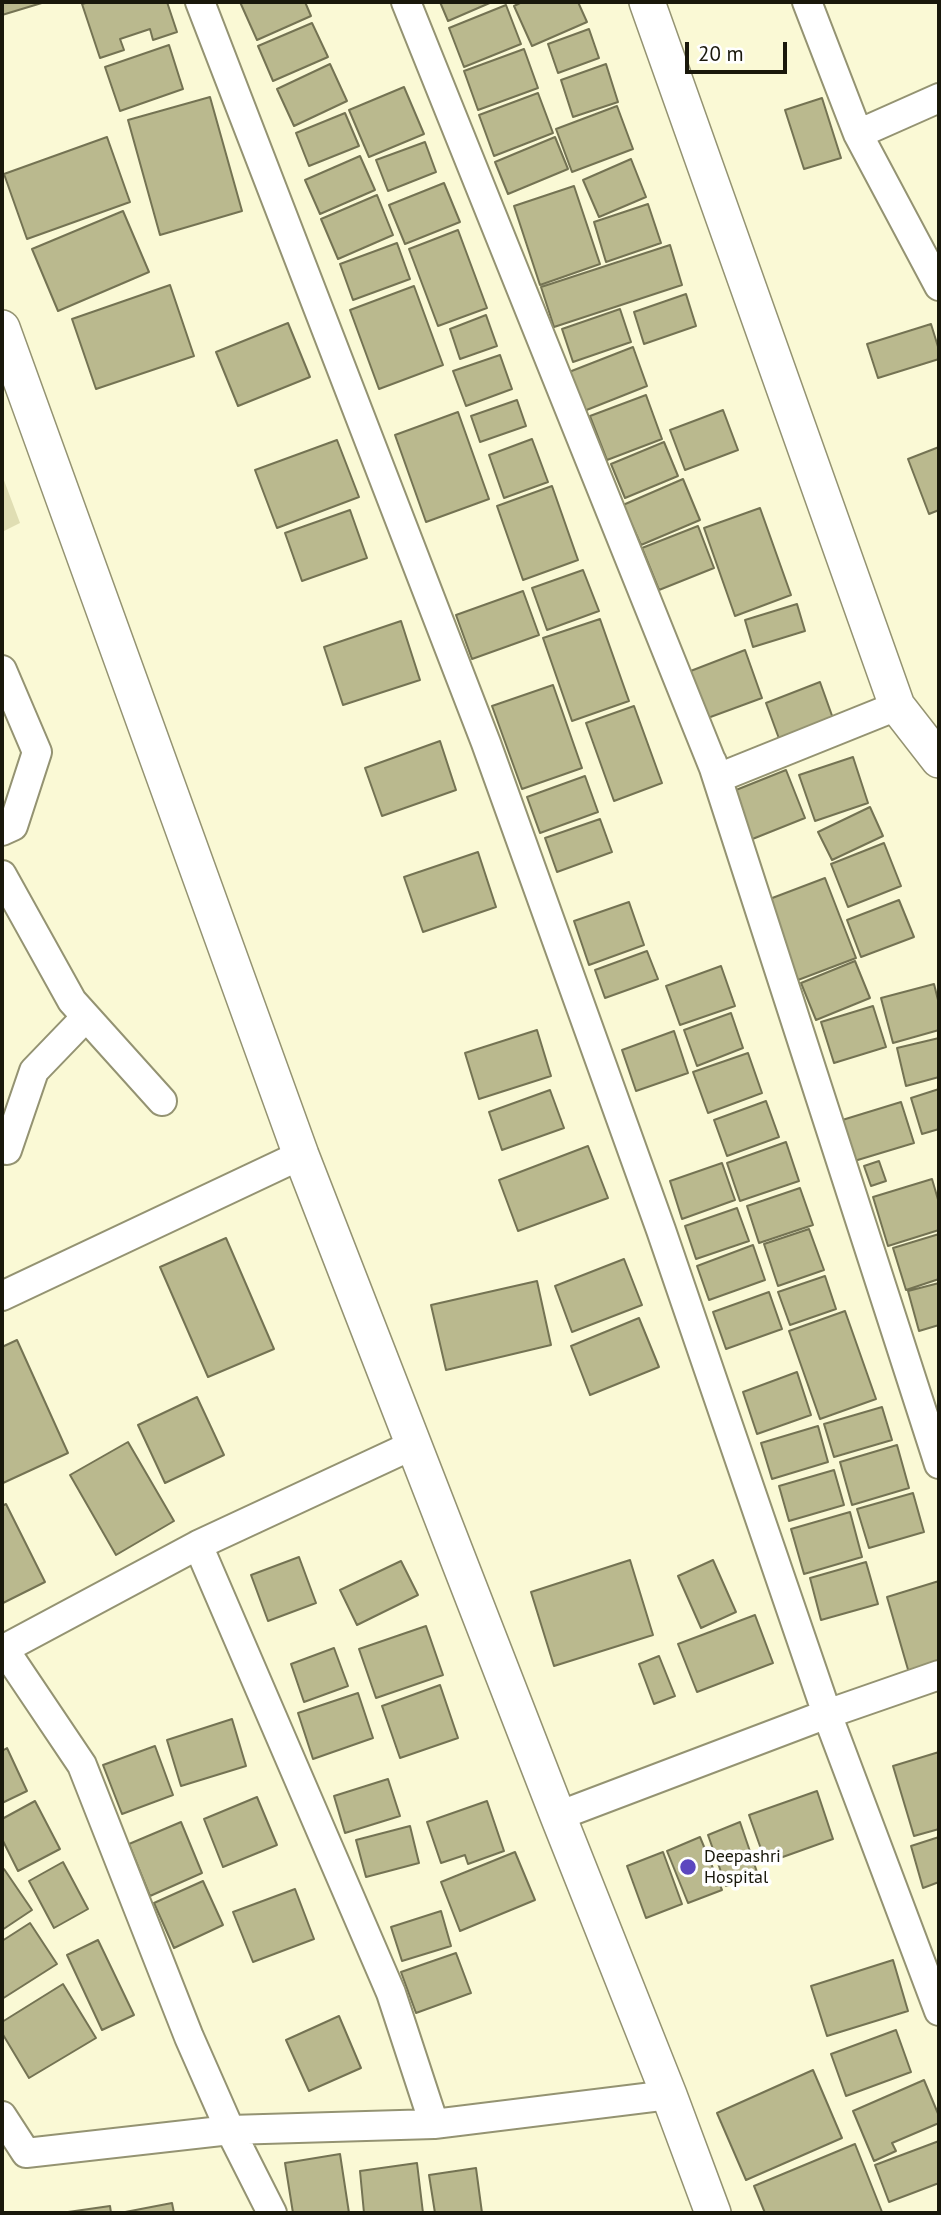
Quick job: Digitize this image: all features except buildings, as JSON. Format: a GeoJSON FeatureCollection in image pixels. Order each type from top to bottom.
{"type":"FeatureCollection","features":[{"type":"Feature","properties":{"kind":"street"},"geometry":{"type":"LineString","coordinates":[[200,2],[486,743],[661,1230],[827,1714],[939,2011]]}},
{"type":"Feature","properties":{"kind":"street"},"geometry":{"type":"LineString","coordinates":[[406,2],[718,778],[897,706]]}},
{"type":"Feature","properties":{"kind":"street"},"geometry":{"type":"LineString","coordinates":[[647,2],[897,706],[939,760]]}},
{"type":"Feature","properties":{"kind":"street"},"geometry":{"type":"LineString","coordinates":[[807,2],[858,134],[939,286]]}},
{"type":"Feature","properties":{"kind":"street"},"geometry":{"type":"LineString","coordinates":[[858,134],[939,98]]}},
{"type":"Feature","properties":{"kind":"street"},"geometry":{"type":"LineString","coordinates":[[2,328],[301,1155],[713,2213]]}},
{"type":"Feature","properties":{"kind":"street"},"geometry":{"type":"LineString","coordinates":[[2,670],[37,752],[13,826],[2,831]]}},
{"type":"Feature","properties":{"kind":"street"},"geometry":{"type":"LineString","coordinates":[[707,746],[939,1464]]}},
{"type":"Feature","properties":{"kind":"street"},"geometry":{"type":"LineString","coordinates":[[2,875],[72,1001],[162,1101]]}},
{"type":"Feature","properties":{"kind":"street"},"geometry":{"type":"LineString","coordinates":[[7,1150],[34,1072],[86,1017]]}},
{"type":"Feature","properties":{"kind":"street"},"geometry":{"type":"LineString","coordinates":[[2,1296],[301,1155]]}},
{"type":"Feature","properties":{"kind":"street"},"geometry":{"type":"LineString","coordinates":[[272,2213],[230,2130],[189,2038],[82,1765],[3,1648],[198,1545],[413,1445]]}},
{"type":"Feature","properties":{"kind":"street"},"geometry":{"type":"LineString","coordinates":[[198,1545],[391,1993],[434,2124]]}},
{"type":"Feature","properties":{"kind":"street"},"geometry":{"type":"LineString","coordinates":[[558,1816],[827,1714],[939,1675]]}},
{"type":"Feature","properties":{"kind":"street"},"geometry":{"type":"LineString","coordinates":[[2,2116],[14,2156],[230,2130],[434,2124],[669,2095]]}},
{"type":"Feature","properties":{"kind":"shaded area"},"geometry":{"type":"Polygon","coordinates":[[[2,475],[20,523],[2,532],[2,475]]]}},
{"type":"Feature","properties":{"kind":"place","name":"Deepashri Hospital"},"geometry":{"type":"Point","coordinates":[688,1867]}}]}
